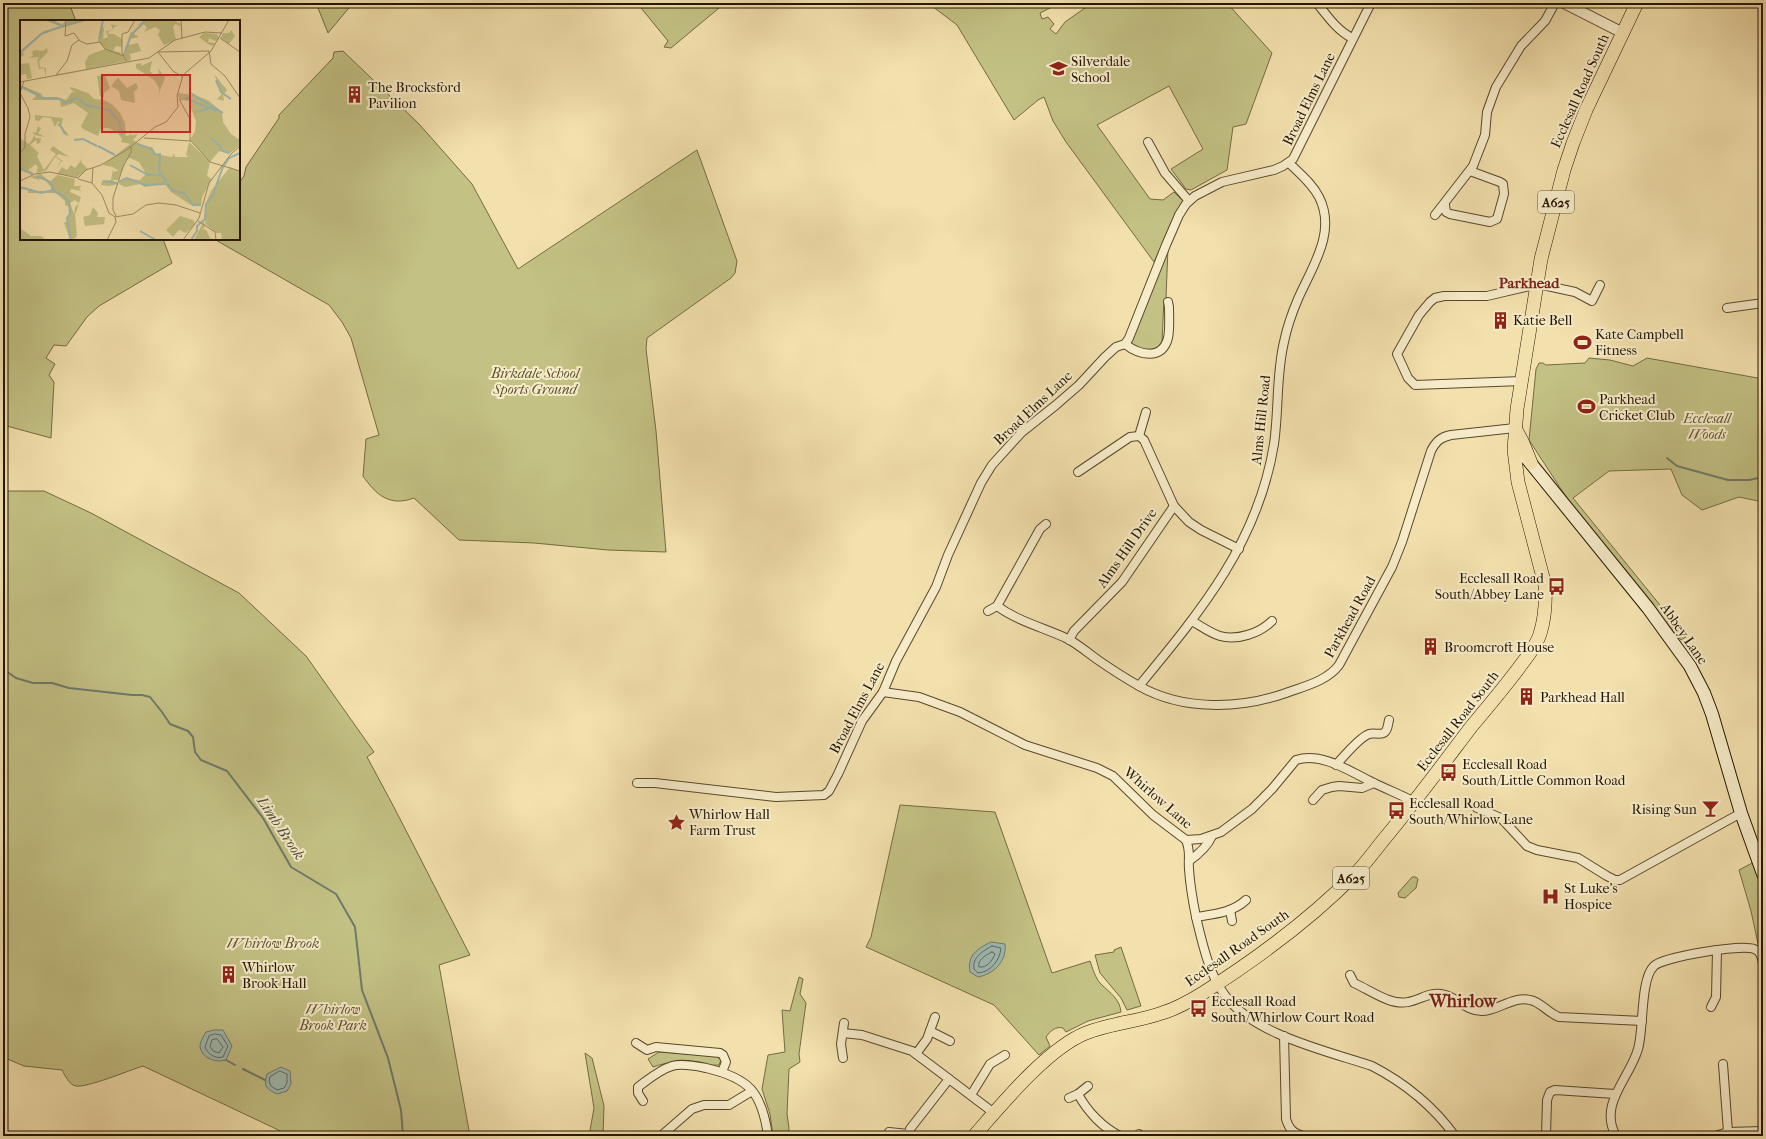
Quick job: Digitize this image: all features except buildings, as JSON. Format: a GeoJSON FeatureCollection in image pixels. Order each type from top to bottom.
{"type":"FeatureCollection","features":[{"type":"Feature","properties":{"kind":"main road","name":"Ecclesall Road South"},"geometry":{"type":"LineString","coordinates":[[974,1136],[1032,1074],[1064,1045],[1084,1034],[1104,1027],[1162,1014],[1181,1005],[1217,984],[1261,954],[1313,914],[1357,872],[1415,802],[1528,657],[1540,635],[1546,600],[1545,585],[1518,482],[1514,450],[1515,428],[1542,259],[1573,143],[1586,110],[1637,3]]}},
{"type":"Feature","properties":{"kind":"main road"},"geometry":{"type":"LineString","coordinates":[[1515,428],[1533,465],[1523,471],[1518,482]]}},
{"type":"Feature","properties":{"kind":"main road","name":"Abbey Lane"},"geometry":{"type":"LineString","coordinates":[[1514,450],[1523,454],[1533,465],[1577,522],[1648,608],[1690,666],[1704,693],[1714,719],[1741,813],[1763,874]]}},
{"type":"Feature","properties":{"kind":"street"},"geometry":{"type":"LineString","coordinates":[[1317,3],[1336,27],[1344,34],[1352,38]]}},
{"type":"Feature","properties":{"kind":"street","name":"Broad Elms Lane"},"geometry":{"type":"LineString","coordinates":[[636,783],[655,783],[776,797],[824,795],[829,791],[862,721],[883,692],[896,661],[936,587],[948,555],[981,483],[992,465],[1022,432],[1073,390],[1116,347],[1125,344],[1134,330],[1179,215],[1189,201],[1222,182],[1274,170],[1289,163],[1298,152],[1352,38],[1371,3]]}},
{"type":"Feature","properties":{"kind":"street"},"geometry":{"type":"LineString","coordinates":[[1436,215],[1470,171],[1485,135],[1487,112],[1493,94],[1521,46],[1545,21],[1555,3]]}},
{"type":"Feature","properties":{"kind":"street"},"geometry":{"type":"LineString","coordinates":[[1564,3],[1623,34]]}},
{"type":"Feature","properties":{"kind":"street"},"geometry":{"type":"LineString","coordinates":[[1148,142],[1165,173],[1189,201]]}},
{"type":"Feature","properties":{"kind":"street","name":"Alms Hill Road"},"geometry":{"type":"LineString","coordinates":[[1139,686],[1192,621],[1220,582],[1239,549],[1251,521],[1269,470],[1278,410],[1279,365],[1289,324],[1297,302],[1320,254],[1324,238],[1325,223],[1319,197],[1312,186],[1289,163]]}},
{"type":"Feature","properties":{"kind":"street"},"geometry":{"type":"LineString","coordinates":[[1444,206],[1446,212],[1450,214],[1490,222],[1497,219],[1504,194],[1503,184],[1470,171]]}},
{"type":"Feature","properties":{"kind":"street"},"geometry":{"type":"LineString","coordinates":[[1522,381],[1415,385],[1408,378],[1397,354],[1419,315],[1430,302],[1436,298],[1444,296],[1487,296],[1538,284],[1575,292],[1592,300],[1600,285]]}},
{"type":"Feature","properties":{"kind":"street"},"geometry":{"type":"LineString","coordinates":[[1125,344],[1133,351],[1143,354],[1149,355],[1160,350],[1165,345],[1168,338],[1168,302]]}},
{"type":"Feature","properties":{"kind":"street"},"geometry":{"type":"LineString","coordinates":[[1727,308],[1763,303]]}},
{"type":"Feature","properties":{"kind":"street"},"geometry":{"type":"LineString","coordinates":[[1139,436],[1146,412]]}},
{"type":"Feature","properties":{"kind":"street","name":"Parkhead Road"},"geometry":{"type":"LineString","coordinates":[[997,606],[1016,618],[1069,640],[1139,686],[1166,697],[1183,701],[1221,706],[1242,704],[1276,696],[1330,675],[1339,665],[1392,567],[1402,542],[1434,445],[1442,437],[1451,435],[1515,428]]}},
{"type":"Feature","properties":{"kind":"street"},"geometry":{"type":"LineString","coordinates":[[1078,472],[1130,437],[1139,436],[1144,440],[1174,506],[1189,522],[1201,530],[1239,549]]}},
{"type":"Feature","properties":{"kind":"street","name":"Alms Hill Drive"},"geometry":{"type":"LineString","coordinates":[[1069,640],[1074,631],[1122,582],[1174,506]]}},
{"type":"Feature","properties":{"kind":"street"},"geometry":{"type":"LineString","coordinates":[[988,611],[997,606],[1040,529],[1046,524]]}},
{"type":"Feature","properties":{"kind":"street"},"geometry":{"type":"LineString","coordinates":[[1192,621],[1213,633],[1226,637],[1248,635],[1268,626],[1272,621]]}},
{"type":"Feature","properties":{"kind":"street","name":"Whirlow Lane"},"geometry":{"type":"LineString","coordinates":[[883,692],[919,698],[960,712],[1025,745],[1097,768],[1113,776],[1153,815],[1186,840],[1194,840],[1212,836],[1221,832],[1252,809],[1272,789],[1296,760],[1313,758],[1336,765],[1415,802]]}},
{"type":"Feature","properties":{"kind":"street"},"geometry":{"type":"LineString","coordinates":[[1336,765],[1364,737],[1370,734],[1382,734],[1385,732],[1389,720]]}},
{"type":"Feature","properties":{"kind":"street"},"geometry":{"type":"LineString","coordinates":[[1313,800],[1318,794],[1327,789],[1339,786],[1362,788],[1374,783]]}},
{"type":"Feature","properties":{"kind":"street"},"geometry":{"type":"LineString","coordinates":[[1477,808],[1501,818],[1521,841],[1528,846],[1537,850],[1578,858],[1615,880],[1626,878],[1741,813]]}},
{"type":"Feature","properties":{"kind":"street"},"geometry":{"type":"LineString","coordinates":[[1189,861],[1199,854],[1212,836]]}},
{"type":"Feature","properties":{"kind":"street"},"geometry":{"type":"LineString","coordinates":[[1186,840],[1190,850],[1189,870],[1196,917],[1212,973],[1217,984],[1231,1004],[1247,1017],[1284,1036],[1372,1066],[1384,1072],[1432,1108],[1455,1136]]}},
{"type":"Feature","properties":{"kind":"street"},"geometry":{"type":"LineString","coordinates":[[1196,917],[1230,910],[1239,906],[1246,900]]}},
{"type":"Feature","properties":{"kind":"street"},"geometry":{"type":"LineString","coordinates":[[1230,910],[1232,921]]}},
{"type":"Feature","properties":{"kind":"street"},"geometry":{"type":"LineString","coordinates":[[1616,1136],[1611,1122],[1611,1112],[1615,1094],[1634,1062],[1641,1037],[1647,978],[1654,966],[1668,960],[1739,947],[1754,949],[1761,955],[1763,964]]}},
{"type":"Feature","properties":{"kind":"street"},"geometry":{"type":"LineString","coordinates":[[1711,1007],[1716,997],[1717,950]]}},
{"type":"Feature","properties":{"kind":"street"},"geometry":{"type":"LineString","coordinates":[[1350,975],[1354,983],[1399,1003],[1409,1002],[1434,994],[1441,994],[1448,996],[1474,1011],[1484,1011],[1494,1009],[1512,1001],[1531,1000],[1539,1004],[1553,1015],[1559,1017],[1642,1021]]}},
{"type":"Feature","properties":{"kind":"street"},"geometry":{"type":"LineString","coordinates":[[916,1054],[930,1031],[935,1016]]}},
{"type":"Feature","properties":{"kind":"street"},"geometry":{"type":"LineString","coordinates":[[843,1058],[841,1051],[844,1023]]}},
{"type":"Feature","properties":{"kind":"street"},"geometry":{"type":"LineString","coordinates":[[930,1031],[950,1041]]}},
{"type":"Feature","properties":{"kind":"street"},"geometry":{"type":"LineString","coordinates":[[843,1034],[862,1035],[907,1049],[916,1054],[994,1113]]}},
{"type":"Feature","properties":{"kind":"street"},"geometry":{"type":"LineString","coordinates":[[1284,1036],[1286,1119],[1290,1130],[1303,1136]]}},
{"type":"Feature","properties":{"kind":"street"},"geometry":{"type":"LineString","coordinates":[[636,1042],[647,1050],[656,1047],[720,1053],[723,1055],[726,1062],[722,1072]]}},
{"type":"Feature","properties":{"kind":"street"},"geometry":{"type":"LineString","coordinates":[[971,1095],[990,1064],[1004,1055]]}},
{"type":"Feature","properties":{"kind":"street"},"geometry":{"type":"LineString","coordinates":[[1723,1064],[1728,1132]]}},
{"type":"Feature","properties":{"kind":"street"},"geometry":{"type":"LineString","coordinates":[[643,1101],[638,1093],[638,1087],[660,1071],[674,1066],[700,1067],[722,1072],[736,1078],[752,1090],[763,1109],[768,1136]]}},
{"type":"Feature","properties":{"kind":"street"},"geometry":{"type":"LineString","coordinates":[[889,1132],[909,1135],[910,1128],[949,1079]]}},
{"type":"Feature","properties":{"kind":"street"},"geometry":{"type":"LineString","coordinates":[[1069,1098],[1078,1094],[1088,1086]]}},
{"type":"Feature","properties":{"kind":"street"},"geometry":{"type":"LineString","coordinates":[[661,1136],[692,1109],[704,1105],[729,1105],[752,1090]]}},
{"type":"Feature","properties":{"kind":"street"},"geometry":{"type":"LineString","coordinates":[[1546,1136],[1547,1100],[1550,1092],[1555,1090],[1615,1094]]}},
{"type":"Feature","properties":{"kind":"street"},"geometry":{"type":"LineString","coordinates":[[1078,1094],[1083,1104],[1106,1128],[1120,1136]]}},
{"type":"Feature","properties":{"kind":"street"},"geometry":{"type":"LineString","coordinates":[[1715,1136],[1728,1132],[1763,1132]]}},
{"type":"Feature","properties":{"kind":"green space"},"geometry":{"type":"Polygon","coordinates":[[[30,3],[69,3],[76,20],[20,20],[20,240],[163,240],[172,263],[99,306],[87,317],[66,346],[54,345],[46,358],[55,364],[49,375],[54,382],[51,438],[3,425],[3,8],[30,3]]]}},
{"type":"Feature","properties":{"kind":"green space"},"geometry":{"type":"Polygon","coordinates":[[[316,3],[353,3],[328,33],[316,3]]]}},
{"type":"Feature","properties":{"kind":"green space"},"geometry":{"type":"Polygon","coordinates":[[[637,3],[725,3],[671,48],[664,47],[668,41],[637,3]]]}},
{"type":"Feature","properties":{"kind":"green space"},"geometry":{"type":"Polygon","coordinates":[[[928,3],[1060,3],[1040,13],[1042,19],[1048,17],[1054,24],[1050,29],[1056,34],[1065,22],[1092,3],[1227,3],[1272,53],[1246,124],[1233,127],[1227,170],[1191,190],[1186,189],[1171,169],[1203,149],[1169,86],[1097,125],[1150,199],[1163,200],[1174,192],[1183,201],[1154,262],[1066,142],[1053,121],[1044,97],[1038,100],[1014,120],[957,25],[928,3]]]}},
{"type":"Feature","properties":{"kind":"green space","name":"Birkdale School Sports Ground"},"geometry":{"type":"Polygon","coordinates":[[[343,51],[419,124],[472,184],[518,269],[697,150],[737,261],[735,273],[731,278],[647,338],[646,349],[656,431],[666,552],[608,550],[534,543],[459,540],[414,498],[398,501],[384,498],[373,489],[363,476],[366,439],[379,435],[351,338],[342,322],[329,305],[216,240],[240,240],[240,182],[244,176],[246,167],[279,118],[279,115],[333,58],[334,52],[343,51]]]}},
{"type":"Feature","properties":{"kind":"green space"},"geometry":{"type":"Polygon","coordinates":[[[1168,248],[1162,342],[1157,349],[1146,352],[1132,345],[1131,339],[1168,248]]]}},
{"type":"Feature","properties":{"kind":"green space","name":"Ecclesall Woods"},"geometry":{"type":"Polygon","coordinates":[[[1589,358],[1610,360],[1633,366],[1647,358],[1763,379],[1763,502],[1739,497],[1702,510],[1682,495],[1671,469],[1609,471],[1573,498],[1686,637],[1681,640],[1591,535],[1529,440],[1536,369],[1539,363],[1546,365],[1585,363],[1589,358]]]}},
{"type":"Feature","properties":{"kind":"green space","name":"Whirlow Brook"},"geometry":{"type":"Polygon","coordinates":[[[3,491],[44,491],[91,513],[239,593],[306,656],[374,752],[367,757],[470,955],[439,965],[470,1136],[291,1136],[143,1066],[99,1082],[76,1086],[69,1082],[62,1070],[24,1066],[3,1057],[3,491]]]}},
{"type":"Feature","properties":{"kind":"green space"},"geometry":{"type":"Polygon","coordinates":[[[900,805],[995,812],[1052,973],[1090,961],[1097,979],[1117,1000],[1121,1012],[1088,1021],[1066,1032],[1063,1028],[1053,1030],[1046,1037],[1050,1046],[1039,1055],[994,1005],[866,947],[871,937],[900,805]]]}},
{"type":"Feature","properties":{"kind":"green space"},"geometry":{"type":"Polygon","coordinates":[[[1754,862],[1763,888],[1763,957],[1759,948],[1751,911],[1739,870],[1754,862]]]}},
{"type":"Feature","properties":{"kind":"green space"},"geometry":{"type":"Polygon","coordinates":[[[1412,877],[1416,877],[1418,879],[1416,888],[1405,898],[1399,897],[1398,893],[1412,877]]]}},
{"type":"Feature","properties":{"kind":"green space"},"geometry":{"type":"Polygon","coordinates":[[[1121,947],[1141,1006],[1127,1010],[1121,998],[1100,973],[1095,955],[1114,952],[1114,950],[1121,947]]]}},
{"type":"Feature","properties":{"kind":"green space"},"geometry":{"type":"Polygon","coordinates":[[[799,977],[803,979],[800,994],[806,1003],[799,1054],[800,1062],[789,1069],[787,1114],[789,1128],[788,1136],[773,1136],[770,1114],[762,1089],[768,1055],[785,1052],[782,1010],[790,1011],[799,977]]]}},
{"type":"Feature","properties":{"kind":"green space"},"geometry":{"type":"Polygon","coordinates":[[[659,1052],[716,1056],[721,1060],[719,1065],[680,1061],[653,1067],[648,1059],[659,1052]]]}},
{"type":"Feature","properties":{"kind":"green space"},"geometry":{"type":"Polygon","coordinates":[[[585,1053],[592,1058],[604,1106],[603,1136],[589,1136],[594,1108],[585,1053]]]}},
{"type":"Feature","properties":{"kind":"water"},"geometry":{"type":"Polygon","coordinates":[[[991,942],[1005,944],[1004,956],[1002,961],[994,970],[978,977],[970,972],[970,961],[977,950],[991,942]]]}},
{"type":"Feature","properties":{"kind":"water"},"geometry":{"type":"Polygon","coordinates":[[[223,1030],[232,1046],[226,1060],[218,1061],[210,1059],[201,1051],[200,1047],[202,1039],[206,1032],[223,1030]]]}},
{"type":"Feature","properties":{"kind":"water"},"geometry":{"type":"Polygon","coordinates":[[[281,1067],[290,1071],[291,1084],[287,1091],[277,1094],[267,1087],[265,1082],[267,1074],[281,1067]]]}},
{"type":"Feature","properties":{"kind":"waterway"},"geometry":{"type":"LineString","coordinates":[[1667,458],[1677,466],[1728,480],[1749,480],[1763,477]]}},
{"type":"Feature","properties":{"kind":"waterway","name":"Limb Brook"},"geometry":{"type":"LineString","coordinates":[[3,669],[16,678],[33,683],[52,683],[69,688],[150,697],[170,724],[188,731],[193,737],[195,752],[201,760],[227,771],[263,818],[291,867],[336,894],[355,927],[362,990],[388,1058],[401,1110],[403,1136]]}},
{"type":"Feature","properties":{"kind":"waterway"},"geometry":{"type":"LineString","coordinates":[[226,1060],[235,1065]]}},
{"type":"Feature","properties":{"kind":"waterway"},"geometry":{"type":"LineString","coordinates":[[243,1069],[265,1080]]}},
{"type":"Feature","properties":{"kind":"place","name":"Silverdale School"},"geometry":{"type":"Point","coordinates":[1058,69]}},
{"type":"Feature","properties":{"kind":"place","name":"The Brocksford Pavilion"},"geometry":{"type":"Point","coordinates":[355,95]}},
{"type":"Feature","properties":{"kind":"place","name":"Katie Bell"},"geometry":{"type":"Point","coordinates":[1500,320]}},
{"type":"Feature","properties":{"kind":"place","name":"Kate Campbell Fitness"},"geometry":{"type":"Point","coordinates":[1582,342]}},
{"type":"Feature","properties":{"kind":"place","name":"Parkhead Cricket Club"},"geometry":{"type":"Point","coordinates":[1586,407]}},
{"type":"Feature","properties":{"kind":"place","name":"Ecclesall Road South/Abbey Lane"},"geometry":{"type":"Point","coordinates":[1557,586]}},
{"type":"Feature","properties":{"kind":"place","name":"Broomcroft House"},"geometry":{"type":"Point","coordinates":[1431,647]}},
{"type":"Feature","properties":{"kind":"place","name":"Parkhead Hall"},"geometry":{"type":"Point","coordinates":[1527,697]}},
{"type":"Feature","properties":{"kind":"place","name":"Ecclesall Road South/Little Common Road"},"geometry":{"type":"Point","coordinates":[1449,772]}},
{"type":"Feature","properties":{"kind":"place","name":"Rising Sun"},"geometry":{"type":"Point","coordinates":[1710,809]}},
{"type":"Feature","properties":{"kind":"place","name":"Ecclesall Road South/Whirlow Lane"},"geometry":{"type":"Point","coordinates":[1396,811]}},
{"type":"Feature","properties":{"kind":"place","name":"Whirlow Hall Farm Trust"},"geometry":{"type":"Point","coordinates":[676,822]}},
{"type":"Feature","properties":{"kind":"place","name":"St Luke's Hospice"},"geometry":{"type":"Point","coordinates":[1551,896]}},
{"type":"Feature","properties":{"kind":"place","name":"Whirlow Brook Hall"},"geometry":{"type":"Point","coordinates":[229,975]}},
{"type":"Feature","properties":{"kind":"place","name":"Ecclesall Road South/Whirlow Court Road"},"geometry":{"type":"Point","coordinates":[1198,1009]}},
{"type":"Feature","properties":{"kind":"district","name":"Parkhead"},"geometry":{"type":"Point","coordinates":[1529,283]}},
{"type":"Feature","properties":{"kind":"district","name":"Whirlow"},"geometry":{"type":"Point","coordinates":[1463,1001]}},
{"type":"Feature","properties":{"kind":"park label","name":"Whirlow Brook Park"},"geometry":{"type":"Point","coordinates":[333,1018]}}]}
